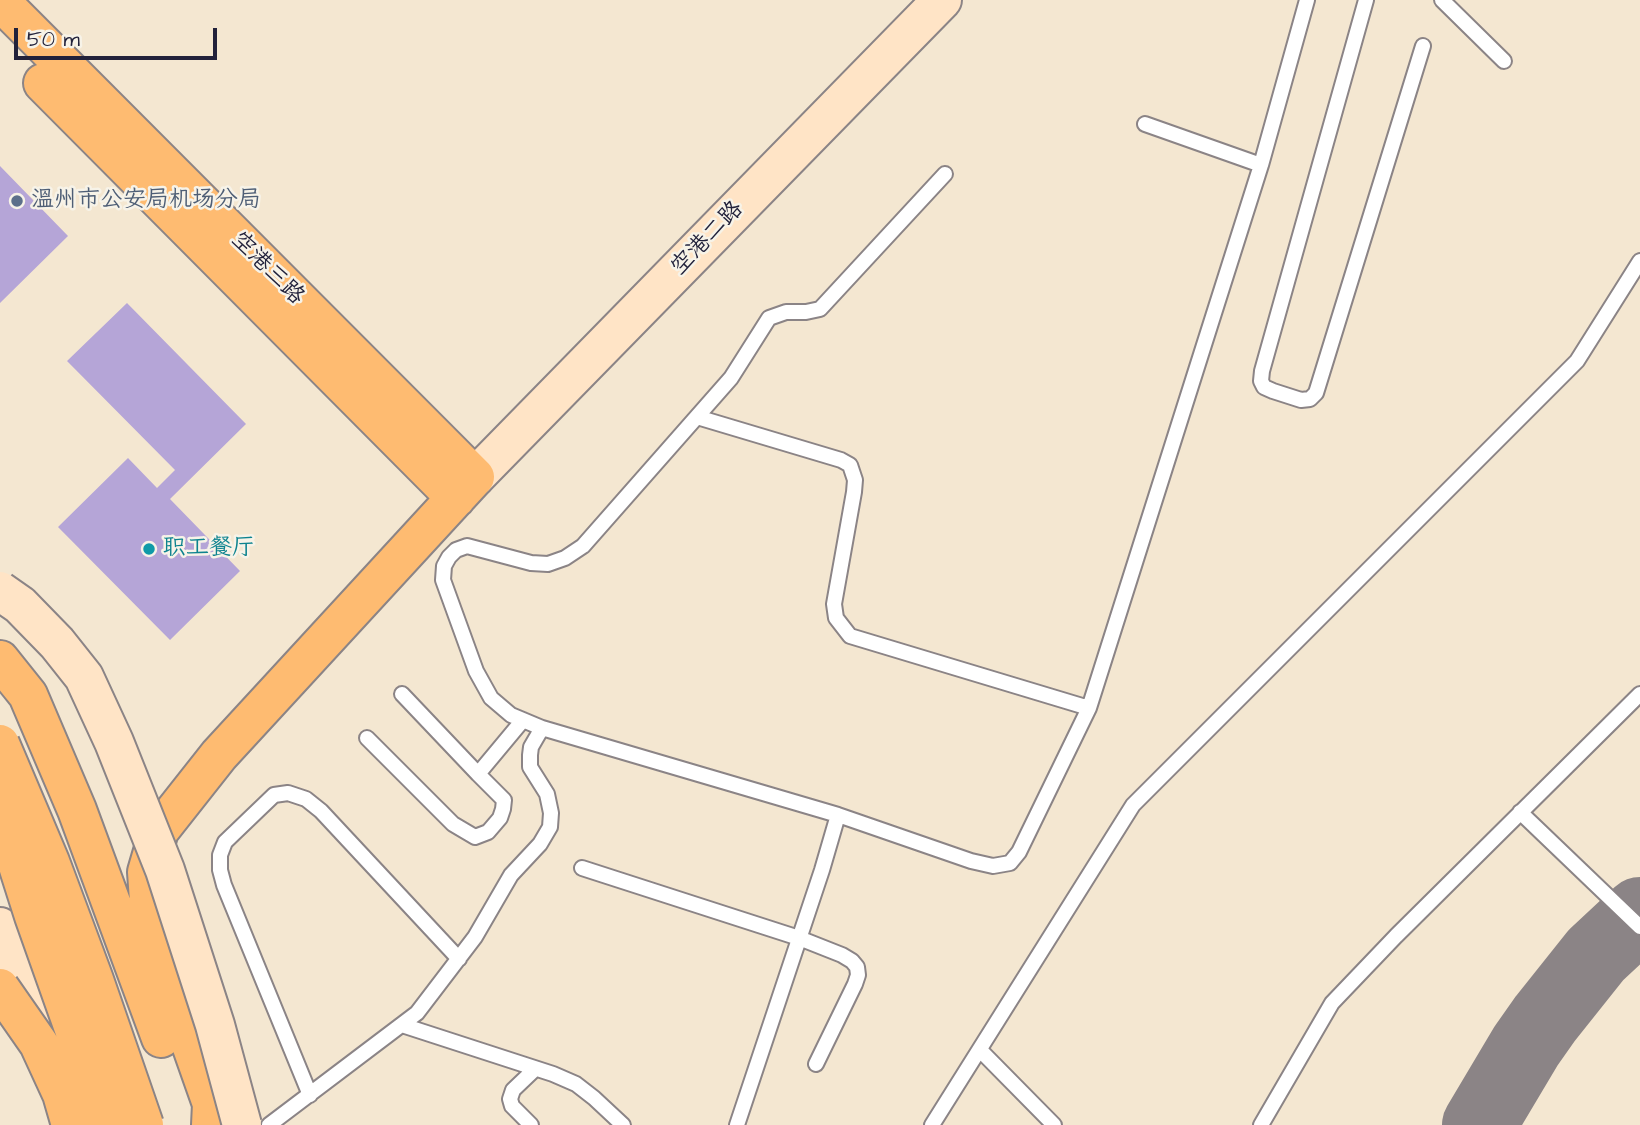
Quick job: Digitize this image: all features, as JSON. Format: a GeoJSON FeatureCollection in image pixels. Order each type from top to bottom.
{"type":"FeatureCollection","features":[{"type":"Feature","properties":{"kind":"main road","name":"空港二路"},"geometry":{"type":"LineString","coordinates":[[465,487],[942,0]]}},
{"type":"Feature","properties":{"kind":"main road","name":"空港三路"},"geometry":{"type":"LineString","coordinates":[[0,2],[465,487]]}},
{"type":"Feature","properties":{"kind":"main road","name":"空港三路"},"geometry":{"type":"LineString","coordinates":[[0,39],[465,487]]}},
{"type":"Feature","properties":{"kind":"main road"},"geometry":{"type":"LineString","coordinates":[[211,1125],[212,1104],[157,948],[150,915],[147,872],[159,831],[219,755],[465,487]]}},
{"type":"Feature","properties":{"kind":"main road"},"geometry":{"type":"LineString","coordinates":[[0,591],[20,605],[57,643],[83,677],[114,742],[165,870],[215,1025],[242,1125]]}},
{"type":"Feature","properties":{"kind":"main road"},"geometry":{"type":"LineString","coordinates":[[0,660],[28,695],[77,810],[193,1125]]}},
{"type":"Feature","properties":{"kind":"main road"},"geometry":{"type":"LineString","coordinates":[[0,744],[50,862],[144,1125]]}},
{"type":"Feature","properties":{"kind":"main road"},"geometry":{"type":"LineString","coordinates":[[0,809],[34,916],[108,1125]]}},
{"type":"Feature","properties":{"kind":"main road"},"geometry":{"type":"LineString","coordinates":[[0,927],[57,1053],[81,1125]]}},
{"type":"Feature","properties":{"kind":"main road"},"geometry":{"type":"LineString","coordinates":[[0,988],[38,1044],[62,1094],[71,1125]]}},
{"type":"Feature","properties":{"kind":"lane"},"geometry":{"type":"LineString","coordinates":[[945,174],[820,309],[786,312],[769,318],[732,378],[583,546],[565,558],[548,564],[531,563],[467,546],[456,550],[444,566],[443,580],[477,671],[491,698],[512,715],[542,728],[838,815],[971,861],[993,866],[1010,863],[1019,852],[1089,708],[1261,165],[1307,0]]}},
{"type":"Feature","properties":{"kind":"lane"},"geometry":{"type":"LineString","coordinates":[[1366,0],[1262,371],[1261,381],[1264,387],[1301,400],[1310,400],[1316,393],[1423,47]]}},
{"type":"Feature","properties":{"kind":"lane"},"geometry":{"type":"LineString","coordinates":[[1442,0],[1504,61]]}},
{"type":"Feature","properties":{"kind":"lane"},"geometry":{"type":"LineString","coordinates":[[1145,124],[1261,165]]}},
{"type":"Feature","properties":{"kind":"lane"},"geometry":{"type":"LineString","coordinates":[[932,1125],[1133,805],[1577,361],[1640,261]]}},
{"type":"Feature","properties":{"kind":"lane"},"geometry":{"type":"LineString","coordinates":[[697,417],[850,464],[855,480],[854,492],[834,604],[836,618],[850,636],[1089,708]]}},
{"type":"Feature","properties":{"kind":"lane"},"geometry":{"type":"LineString","coordinates":[[367,738],[453,824],[475,837],[488,832],[500,818],[503,800],[402,694]]}},
{"type":"Feature","properties":{"kind":"lane"},"geometry":{"type":"LineString","coordinates":[[1261,1125],[1332,1003],[1395,936],[1640,694]]}},
{"type":"Feature","properties":{"kind":"lane"},"geometry":{"type":"LineString","coordinates":[[478,774],[523,720]]}},
{"type":"Feature","properties":{"kind":"lane"},"geometry":{"type":"LineString","coordinates":[[269,1125],[417,1013],[475,937],[511,875],[540,844],[550,827],[551,813],[547,794],[530,767],[531,747],[542,728]]}},
{"type":"Feature","properties":{"kind":"lane"},"geometry":{"type":"LineString","coordinates":[[310,1095],[224,886],[220,870],[220,855],[225,842],[274,794],[288,793],[306,799],[321,811],[459,959]]}},
{"type":"Feature","properties":{"kind":"lane"},"geometry":{"type":"LineString","coordinates":[[1520,812],[1640,927]]}},
{"type":"Feature","properties":{"kind":"lane"},"geometry":{"type":"LineString","coordinates":[[737,1125],[838,815]]}},
{"type":"Feature","properties":{"kind":"lane"},"geometry":{"type":"LineString","coordinates":[[582,868],[799,938],[852,961],[857,967],[858,975],[816,1064]]}},
{"type":"Feature","properties":{"kind":"lane"},"geometry":{"type":"LineString","coordinates":[[402,1026],[576,1084],[623,1125]]}},
{"type":"Feature","properties":{"kind":"lane"},"geometry":{"type":"LineString","coordinates":[[979,1050],[1054,1125]]}},
{"type":"Feature","properties":{"kind":"lane"},"geometry":{"type":"LineString","coordinates":[[531,1125],[512,1106],[510,1099],[513,1090],[535,1069]]}},
{"type":"Feature","properties":{"kind":"building","name":"温州市公安局机场分局"},"geometry":{"type":"Polygon","coordinates":[[[0,166],[68,236],[0,303],[0,166]]]}},
{"type":"Feature","properties":{"kind":"building"},"geometry":{"type":"Polygon","coordinates":[[[127,303],[246,424],[170,499],[240,571],[170,640],[58,527],[128,458],[157,488],[175,470],[67,361],[127,303]]]}},
{"type":"Feature","properties":{"kind":"taxiway"},"geometry":{"type":"LineString","coordinates":[[1479,1125],[1545,1019],[1596,955],[1640,914]]}},
{"type":"Feature","properties":{"kind":"place","name":"温州市公安局机场分局"},"geometry":{"type":"Point","coordinates":[17,201]}},
{"type":"Feature","properties":{"kind":"place","name":"职工餐厅"},"geometry":{"type":"Point","coordinates":[149,549]}}]}
